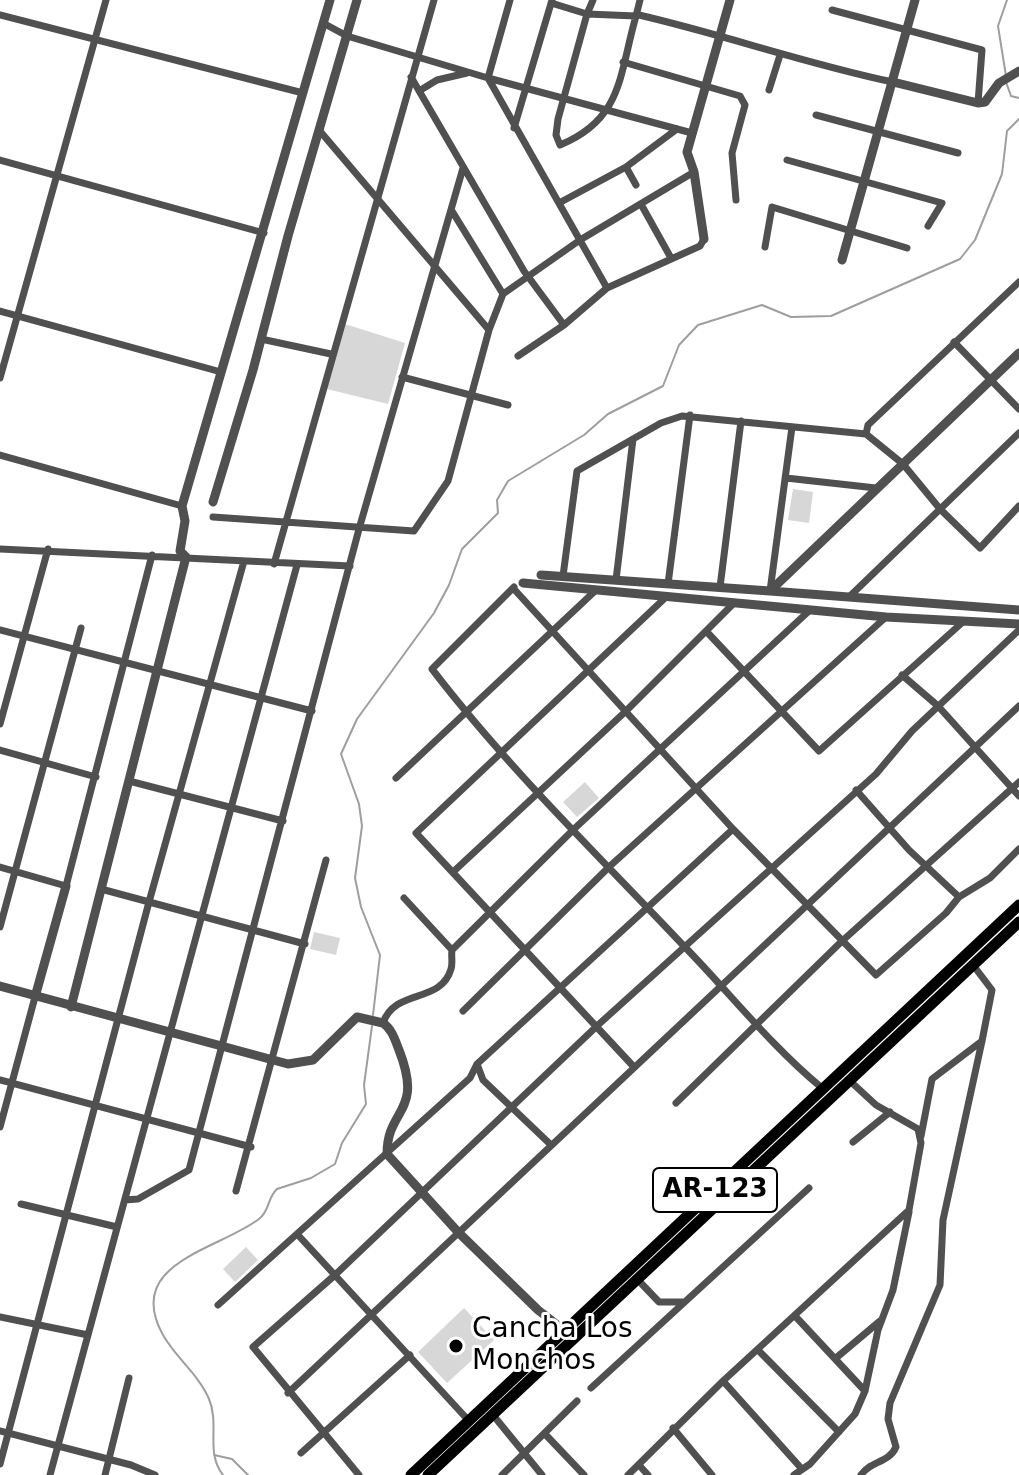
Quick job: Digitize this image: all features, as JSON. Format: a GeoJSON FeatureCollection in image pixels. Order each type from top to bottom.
{"type":"FeatureCollection","features":[{"type":"Feature","properties":{"kind":"main road","name":"AR-123"},"geometry":{"type":"LineString","coordinates":[[411,1475],[1019,905]]}},
{"type":"Feature","properties":{"kind":"main road","name":"AR-123"},"geometry":{"type":"LineString","coordinates":[[428,1475],[1019,922]]}},
{"type":"Feature","properties":{"kind":"street"},"geometry":{"type":"LineString","coordinates":[[0,378],[106,0]]}},
{"type":"Feature","properties":{"kind":"street"},"geometry":{"type":"LineString","coordinates":[[186,557],[180,551],[185,521],[182,506],[330,0]]}},
{"type":"Feature","properties":{"kind":"street"},"geometry":{"type":"LineString","coordinates":[[213,502],[357,0]]}},
{"type":"Feature","properties":{"kind":"street"},"geometry":{"type":"LineString","coordinates":[[274,564],[331,354],[434,0]]}},
{"type":"Feature","properties":{"kind":"street"},"geometry":{"type":"LineString","coordinates":[[510,0],[488,78],[607,288]]}},
{"type":"Feature","properties":{"kind":"street"},"geometry":{"type":"LineString","coordinates":[[593,0],[563,96],[556,135],[560,145],[586,133],[609,110],[640,0]]}},
{"type":"Feature","properties":{"kind":"street"},"geometry":{"type":"LineString","coordinates":[[518,356],[564,325],[607,288],[700,246],[704,239],[694,172],[687,152],[730,0]]}},
{"type":"Feature","properties":{"kind":"street"},"geometry":{"type":"LineString","coordinates":[[842,260],[915,0]]}},
{"type":"Feature","properties":{"kind":"street"},"geometry":{"type":"LineString","coordinates":[[514,128],[551,2],[587,14],[636,16],[719,34],[780,55],[978,103],[985,102],[999,83],[1019,71]]}},
{"type":"Feature","properties":{"kind":"street"},"geometry":{"type":"LineString","coordinates":[[832,10],[982,50],[978,103]]}},
{"type":"Feature","properties":{"kind":"street"},"geometry":{"type":"LineString","coordinates":[[0,15],[303,93]]}},
{"type":"Feature","properties":{"kind":"street"},"geometry":{"type":"LineString","coordinates":[[323,23],[347,36],[692,133]]}},
{"type":"Feature","properties":{"kind":"street"},"geometry":{"type":"LineString","coordinates":[[769,90],[780,55]]}},
{"type":"Feature","properties":{"kind":"street"},"geometry":{"type":"LineString","coordinates":[[623,62],[706,83],[740,96],[745,105],[732,153],[736,200]]}},
{"type":"Feature","properties":{"kind":"street"},"geometry":{"type":"LineString","coordinates":[[419,91],[437,80],[469,72]]}},
{"type":"Feature","properties":{"kind":"street"},"geometry":{"type":"LineString","coordinates":[[411,77],[528,275],[564,325]]}},
{"type":"Feature","properties":{"kind":"street"},"geometry":{"type":"LineString","coordinates":[[816,115],[958,153]]}},
{"type":"Feature","properties":{"kind":"street"},"geometry":{"type":"LineString","coordinates":[[559,203],[626,167],[677,129]]}},
{"type":"Feature","properties":{"kind":"street"},"geometry":{"type":"LineString","coordinates":[[319,130],[433,268],[489,330]]}},
{"type":"Feature","properties":{"kind":"street"},"geometry":{"type":"LineString","coordinates":[[0,160],[264,233]]}},
{"type":"Feature","properties":{"kind":"street"},"geometry":{"type":"LineString","coordinates":[[787,160],[942,203],[928,226]]}},
{"type":"Feature","properties":{"kind":"street"},"geometry":{"type":"LineString","coordinates":[[626,167],[636,185]]}},
{"type":"Feature","properties":{"kind":"street"},"geometry":{"type":"LineString","coordinates":[[125,1200],[138,1199],[189,1170],[225,1045],[359,529],[463,168]]}},
{"type":"Feature","properties":{"kind":"street"},"geometry":{"type":"LineString","coordinates":[[213,517],[414,531],[448,481],[470,394],[503,294],[580,240],[642,206],[694,172]]}},
{"type":"Feature","properties":{"kind":"street"},"geometry":{"type":"LineString","coordinates":[[642,206],[671,258]]}},
{"type":"Feature","properties":{"kind":"street"},"geometry":{"type":"LineString","coordinates":[[765,247],[772,207],[907,248]]}},
{"type":"Feature","properties":{"kind":"street"},"geometry":{"type":"LineString","coordinates":[[452,211],[503,294]]}},
{"type":"Feature","properties":{"kind":"street"},"geometry":{"type":"LineString","coordinates":[[866,434],[868,425],[1019,282]]}},
{"type":"Feature","properties":{"kind":"street"},"geometry":{"type":"LineString","coordinates":[[0,311],[221,372]]}},
{"type":"Feature","properties":{"kind":"street"},"geometry":{"type":"LineString","coordinates":[[261,339],[331,354]]}},
{"type":"Feature","properties":{"kind":"street"},"geometry":{"type":"LineString","coordinates":[[954,342],[1019,409]]}},
{"type":"Feature","properties":{"kind":"street"},"geometry":{"type":"LineString","coordinates":[[770,591],[1019,353]]}},
{"type":"Feature","properties":{"kind":"street"},"geometry":{"type":"LineString","coordinates":[[402,377],[508,405]]}},
{"type":"Feature","properties":{"kind":"street"},"geometry":{"type":"LineString","coordinates":[[668,584],[690,415]]}},
{"type":"Feature","properties":{"kind":"street"},"geometry":{"type":"LineString","coordinates":[[563,576],[577,471],[661,423],[690,415],[866,434],[903,464],[940,509],[980,548],[1019,506]]}},
{"type":"Feature","properties":{"kind":"street"},"geometry":{"type":"LineString","coordinates":[[720,587],[741,421]]}},
{"type":"Feature","properties":{"kind":"street"},"geometry":{"type":"LineString","coordinates":[[770,591],[792,427]]}},
{"type":"Feature","properties":{"kind":"street"},"geometry":{"type":"LineString","coordinates":[[849,597],[1019,433]]}},
{"type":"Feature","properties":{"kind":"street"},"geometry":{"type":"LineString","coordinates":[[616,580],[633,439]]}},
{"type":"Feature","properties":{"kind":"street"},"geometry":{"type":"LineString","coordinates":[[0,455],[182,506]]}},
{"type":"Feature","properties":{"kind":"street"},"geometry":{"type":"LineString","coordinates":[[786,478],[876,488]]}},
{"type":"Feature","properties":{"kind":"street"},"geometry":{"type":"LineString","coordinates":[[0,549],[350,566]]}},
{"type":"Feature","properties":{"kind":"street"},"geometry":{"type":"LineString","coordinates":[[0,724],[48,549]]}},
{"type":"Feature","properties":{"kind":"street"},"geometry":{"type":"LineString","coordinates":[[0,1127],[127,663],[152,555]]}},
{"type":"Feature","properties":{"kind":"street"},"geometry":{"type":"LineString","coordinates":[[71,1007],[186,557]]}},
{"type":"Feature","properties":{"kind":"street"},"geometry":{"type":"LineString","coordinates":[[0,1464],[149,902],[244,561]]}},
{"type":"Feature","properties":{"kind":"street"},"geometry":{"type":"LineString","coordinates":[[50,1475],[297,565]]}},
{"type":"Feature","properties":{"kind":"street"},"geometry":{"type":"LineString","coordinates":[[822,1088],[757,1027],[610,866],[538,794],[465,712],[432,669],[518,586],[541,575],[1019,610]]}},
{"type":"Feature","properties":{"kind":"street"},"geometry":{"type":"LineString","coordinates":[[518,586],[886,617],[1019,624]]}},
{"type":"Feature","properties":{"kind":"street"},"geometry":{"type":"LineString","coordinates":[[518,586],[553,632],[733,829],[876,975],[946,913],[959,897],[990,878],[1019,849]]}},
{"type":"Feature","properties":{"kind":"street"},"geometry":{"type":"LineString","coordinates":[[396,778],[595,591]]}},
{"type":"Feature","properties":{"kind":"street"},"geometry":{"type":"LineString","coordinates":[[634,1067],[562,986],[416,833],[665,598]]}},
{"type":"Feature","properties":{"kind":"street"},"geometry":{"type":"LineString","coordinates":[[453,872],[626,711],[733,604]]}},
{"type":"Feature","properties":{"kind":"street"},"geometry":{"type":"LineString","coordinates":[[452,950],[574,829],[810,610]]}},
{"type":"Feature","properties":{"kind":"street"},"geometry":{"type":"LineString","coordinates":[[463,1011],[610,866],[886,617]]}},
{"type":"Feature","properties":{"kind":"street"},"geometry":{"type":"LineString","coordinates":[[706,631],[819,751],[964,621]]}},
{"type":"Feature","properties":{"kind":"street"},"geometry":{"type":"LineString","coordinates":[[0,927],[81,628]]}},
{"type":"Feature","properties":{"kind":"street"},"geometry":{"type":"LineString","coordinates":[[0,630],[312,711]]}},
{"type":"Feature","properties":{"kind":"street"},"geometry":{"type":"LineString","coordinates":[[359,1475],[253,1347],[335,1275],[598,1025],[772,869],[1019,630]]}},
{"type":"Feature","properties":{"kind":"street"},"geometry":{"type":"LineString","coordinates":[[902,675],[938,706],[1019,796]]}},
{"type":"Feature","properties":{"kind":"street"},"geometry":{"type":"LineString","coordinates":[[288,1393],[1019,706]]}},
{"type":"Feature","properties":{"kind":"street"},"geometry":{"type":"LineString","coordinates":[[0,750],[96,777]]}},
{"type":"Feature","properties":{"kind":"street"},"geometry":{"type":"LineString","coordinates":[[129,781],[283,821]]}},
{"type":"Feature","properties":{"kind":"street"},"geometry":{"type":"LineString","coordinates":[[676,1103],[841,942],[1019,782]]}},
{"type":"Feature","properties":{"kind":"street"},"geometry":{"type":"LineString","coordinates":[[856,790],[925,866],[959,897]]}},
{"type":"Feature","properties":{"kind":"street"},"geometry":{"type":"LineString","coordinates":[[218,1305],[470,1078],[477,1064],[733,829]]}},
{"type":"Feature","properties":{"kind":"street"},"geometry":{"type":"LineString","coordinates":[[236,1191],[251,1147],[326,860]]}},
{"type":"Feature","properties":{"kind":"street"},"geometry":{"type":"LineString","coordinates":[[0,867],[66,886]]}},
{"type":"Feature","properties":{"kind":"street"},"geometry":{"type":"LineString","coordinates":[[101,889],[252,933],[305,944]]}},
{"type":"Feature","properties":{"kind":"street"},"geometry":{"type":"LineString","coordinates":[[383,1023],[387,1010],[396,1002],[419,998],[443,981],[452,967],[452,950],[404,898]]}},
{"type":"Feature","properties":{"kind":"street"},"geometry":{"type":"LineString","coordinates":[[861,1475],[870,1465],[889,1457],[896,1447],[888,1419],[890,1403],[940,1285],[943,1220],[992,990],[973,965]]}},
{"type":"Feature","properties":{"kind":"street"},"geometry":{"type":"LineString","coordinates":[[0,986],[288,1064],[313,1060],[357,1017],[383,1023],[398,1047],[409,1084],[407,1104],[392,1131],[387,1154]]}},
{"type":"Feature","properties":{"kind":"street"},"geometry":{"type":"LineString","coordinates":[[794,1475],[810,1464],[853,1418],[865,1391],[881,1321],[896,1280],[932,1079],[982,1041]]}},
{"type":"Feature","properties":{"kind":"street"},"geometry":{"type":"LineString","coordinates":[[477,1064],[483,1080],[550,1144]]}},
{"type":"Feature","properties":{"kind":"street"},"geometry":{"type":"LineString","coordinates":[[0,1080],[251,1147]]}},
{"type":"Feature","properties":{"kind":"street"},"geometry":{"type":"LineString","coordinates":[[850,1081],[876,1105],[914,1124],[921,1136]]}},
{"type":"Feature","properties":{"kind":"street"},"geometry":{"type":"LineString","coordinates":[[853,1142],[890,1112]]}},
{"type":"Feature","properties":{"kind":"street"},"geometry":{"type":"LineString","coordinates":[[387,1154],[458,1232],[565,1331]]}},
{"type":"Feature","properties":{"kind":"street"},"geometry":{"type":"LineString","coordinates":[[591,1388],[809,1188]]}},
{"type":"Feature","properties":{"kind":"street"},"geometry":{"type":"LineString","coordinates":[[21,1204],[117,1227]]}},
{"type":"Feature","properties":{"kind":"street"},"geometry":{"type":"LineString","coordinates":[[628,1475],[673,1428],[909,1210]]}},
{"type":"Feature","properties":{"kind":"street"},"geometry":{"type":"LineString","coordinates":[[298,1235],[469,1421]]}},
{"type":"Feature","properties":{"kind":"street"},"geometry":{"type":"LineString","coordinates":[[638,1280],[659,1302],[683,1302]]}},
{"type":"Feature","properties":{"kind":"street"},"geometry":{"type":"LineString","coordinates":[[0,1317],[88,1335]]}},
{"type":"Feature","properties":{"kind":"street"},"geometry":{"type":"LineString","coordinates":[[796,1317],[865,1391]]}},
{"type":"Feature","properties":{"kind":"street"},"geometry":{"type":"LineString","coordinates":[[836,1358],[881,1321]]}},
{"type":"Feature","properties":{"kind":"street"},"geometry":{"type":"LineString","coordinates":[[758,1350],[839,1432]]}},
{"type":"Feature","properties":{"kind":"street"},"geometry":{"type":"LineString","coordinates":[[301,1453],[410,1355]]}},
{"type":"Feature","properties":{"kind":"street"},"geometry":{"type":"LineString","coordinates":[[105,1475],[129,1378]]}},
{"type":"Feature","properties":{"kind":"street"},"geometry":{"type":"LineString","coordinates":[[723,1381],[801,1468]]}},
{"type":"Feature","properties":{"kind":"street"},"geometry":{"type":"LineString","coordinates":[[502,1475],[577,1401]]}},
{"type":"Feature","properties":{"kind":"street"},"geometry":{"type":"LineString","coordinates":[[493,1415],[542,1475]]}},
{"type":"Feature","properties":{"kind":"street"},"geometry":{"type":"LineString","coordinates":[[673,1428],[712,1475]]}},
{"type":"Feature","properties":{"kind":"street"},"geometry":{"type":"LineString","coordinates":[[0,1431],[155,1475]]}},
{"type":"Feature","properties":{"kind":"street"},"geometry":{"type":"LineString","coordinates":[[545,1434],[584,1475]]}},
{"type":"Feature","properties":{"kind":"street"},"geometry":{"type":"LineString","coordinates":[[639,1465],[648,1475]]}},
{"type":"Feature","properties":{"kind":"shaded area"},"geometry":{"type":"Polygon","coordinates":[[[345,324],[405,343],[388,404],[327,389],[345,324]]]}},
{"type":"Feature","properties":{"kind":"shaded area"},"geometry":{"type":"Polygon","coordinates":[[[793,489],[813,492],[809,523],[788,520],[793,489]]]}},
{"type":"Feature","properties":{"kind":"shaded area"},"geometry":{"type":"Polygon","coordinates":[[[585,782],[599,798],[577,817],[563,802],[585,782]]]}},
{"type":"Feature","properties":{"kind":"shaded area"},"geometry":{"type":"Polygon","coordinates":[[[314,932],[340,938],[336,955],[310,949],[314,932]]]}},
{"type":"Feature","properties":{"kind":"shaded area"},"geometry":{"type":"Polygon","coordinates":[[[246,1247],[258,1260],[235,1282],[223,1269],[246,1247]]]}},
{"type":"Feature","properties":{"kind":"shaded area","name":"Cancha Los Monchos"},"geometry":{"type":"Polygon","coordinates":[[[464,1308],[494,1340],[447,1383],[418,1352],[464,1308]]]}},
{"type":"Feature","properties":{"kind":"waterway"},"geometry":{"type":"LineString","coordinates":[[1006,76],[998,26],[1007,0]]}},
{"type":"Feature","properties":{"kind":"waterway"},"geometry":{"type":"LineString","coordinates":[[1006,82],[1011,96],[1019,98]]}},
{"type":"Feature","properties":{"kind":"waterway"},"geometry":{"type":"LineString","coordinates":[[373,1015],[380,955],[361,907],[355,878],[362,826],[359,804],[341,754],[357,719],[434,613],[449,585],[462,549],[498,513],[497,500],[508,481],[584,435],[608,414],[663,386],[679,345],[698,325],[762,305],[791,317],[831,316],[960,259],[975,240],[1002,174],[1007,131],[1019,119]]}},
{"type":"Feature","properties":{"kind":"waterway"},"geometry":{"type":"LineString","coordinates":[[223,1475],[215,1457],[209,1399],[163,1335],[154,1311],[155,1291],[165,1275],[181,1262],[259,1219],[277,1189],[311,1178],[335,1164],[342,1143],[366,1104],[364,1085],[372,1026]]}},
{"type":"Feature","properties":{"kind":"waterway"},"geometry":{"type":"LineString","coordinates":[[214,1455],[232,1459],[248,1475]]}},
{"type":"Feature","properties":{"kind":"place","name":"Cancha Los Monchos"},"geometry":{"type":"Point","coordinates":[456,1346]}}]}
